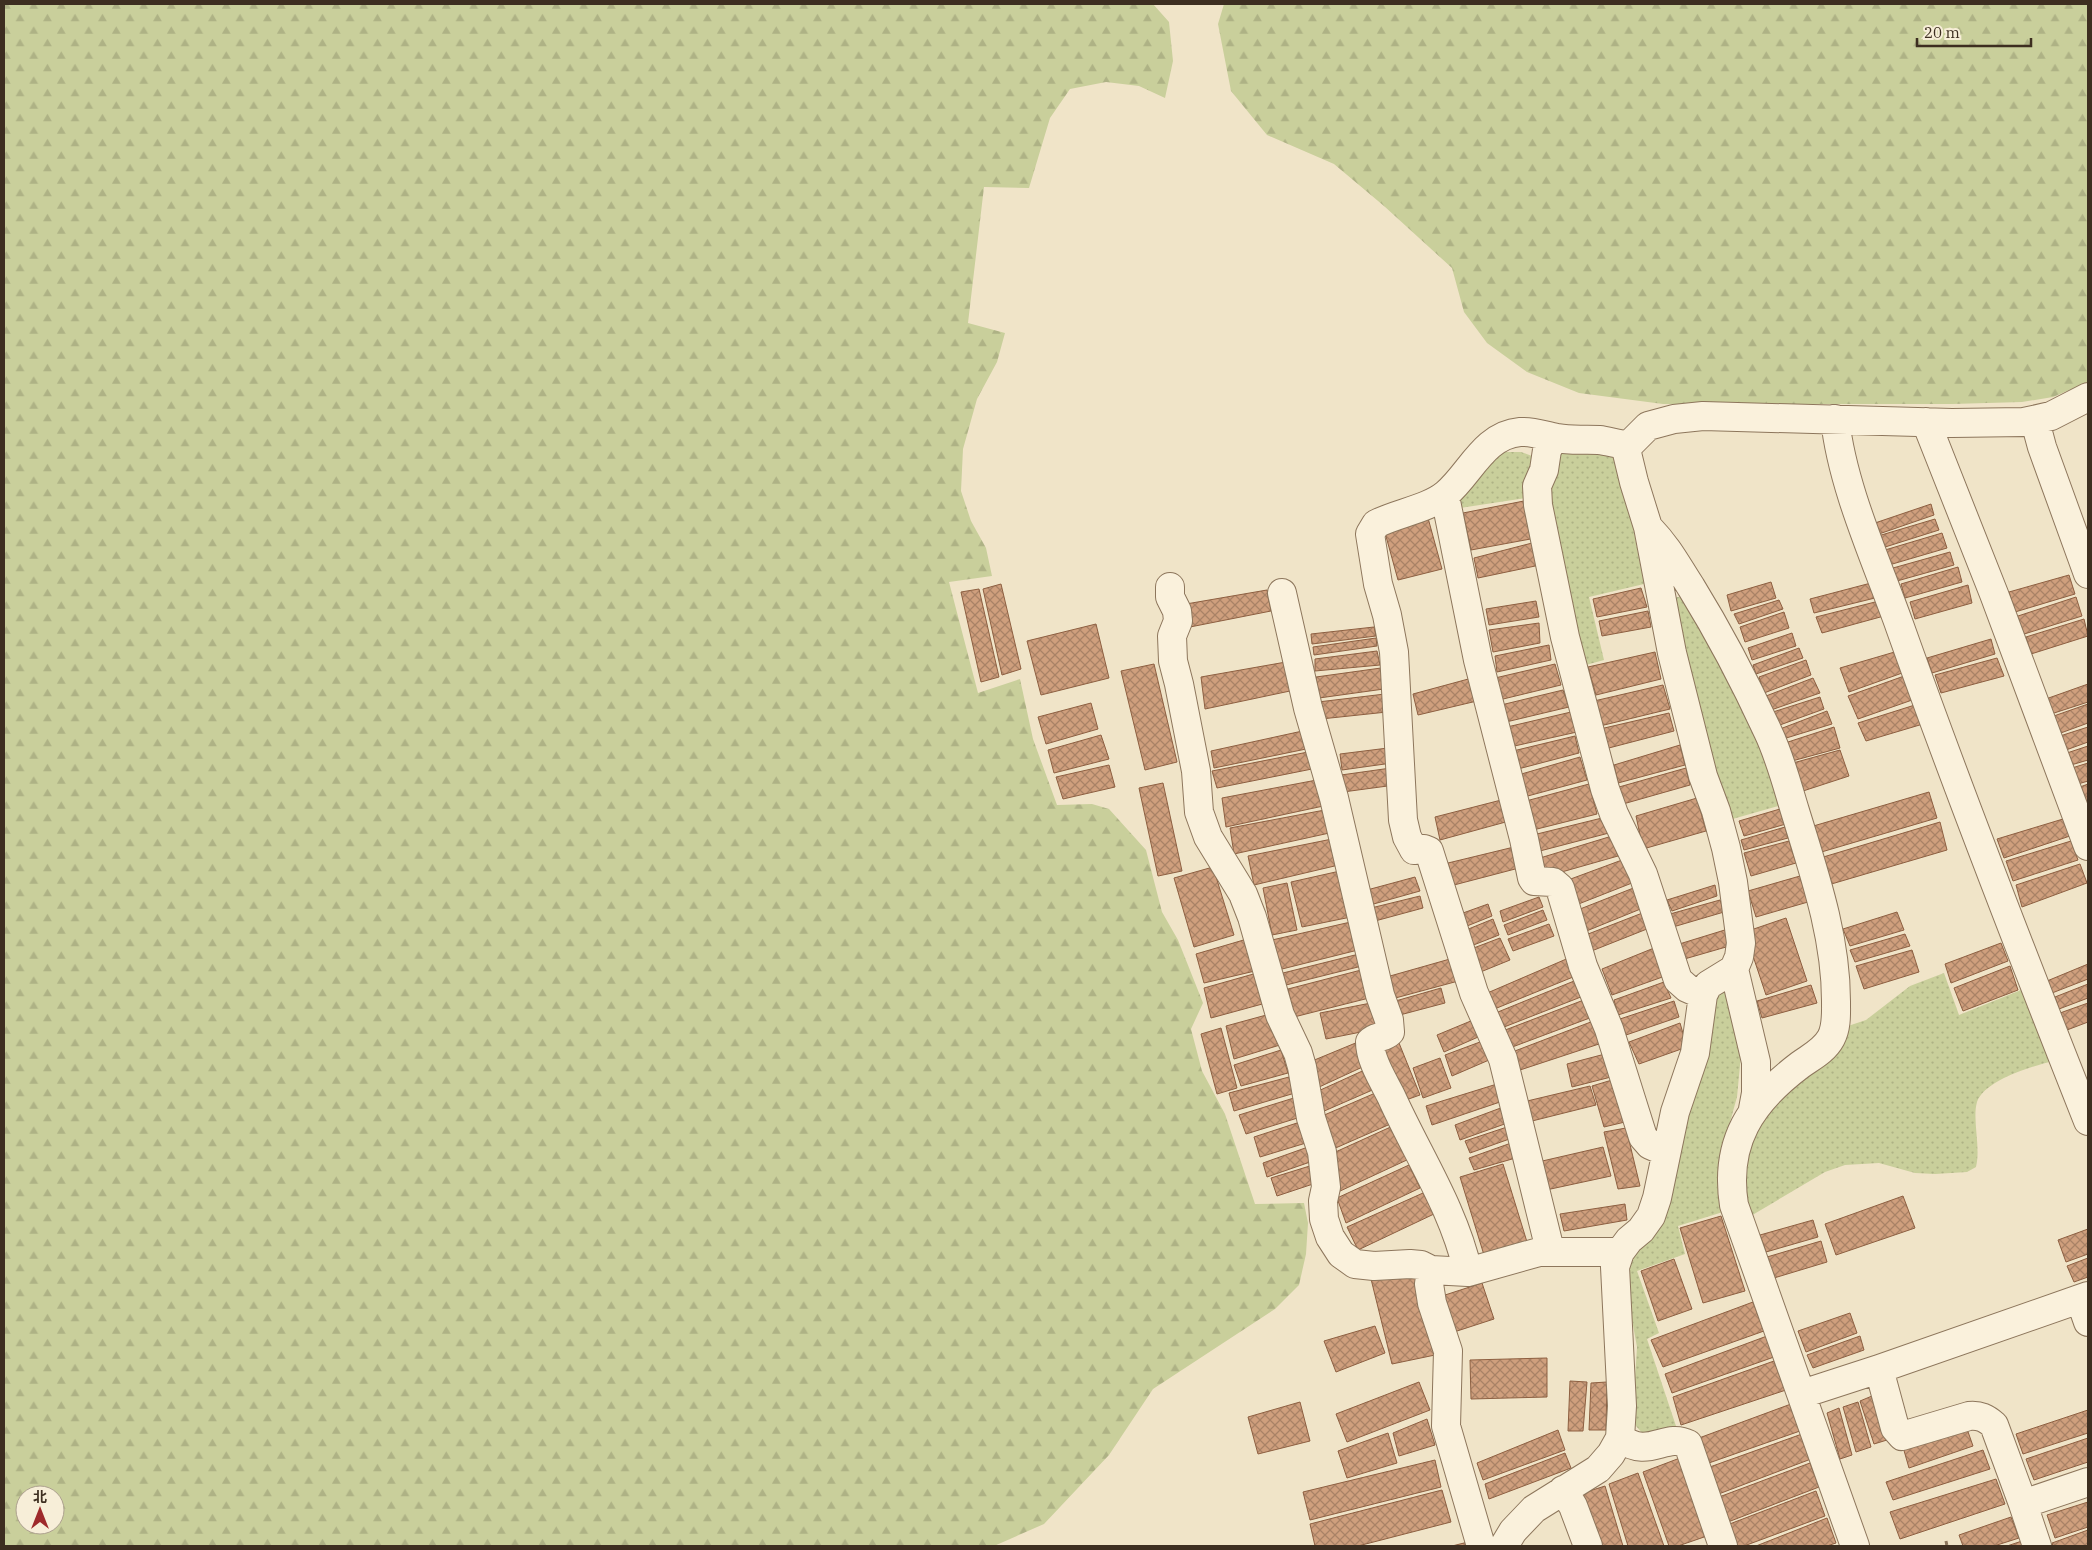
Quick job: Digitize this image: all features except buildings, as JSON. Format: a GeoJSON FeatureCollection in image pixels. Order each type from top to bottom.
{"type":"FeatureCollection","features":[{"type":"Feature","properties":{"kind":"street"},"geometry":{"type":"LineString","coordinates":[[1504,1546],[1512,1531],[1534,1509],[1598,1469],[1611,1454],[1620,1438],[1622,1406],[1615,1267],[1620,1252],[1629,1240],[1641,1230],[1651,1216],[1663,1176],[1675,1112],[1695,1053],[1703,994],[1708,985],[1734,969],[1739,958],[1741,943],[1733,882],[1721,830],[1704,776],[1672,653],[1648,527],[1630,465],[1629,445],[1648,426],[1704,416],[1981,423],[2035,421],[2051,416],[2088,397]]}},
{"type":"Feature","properties":{"kind":"street"},"geometry":{"type":"LineString","coordinates":[[1835,419],[1841,460],[1919,682],[2020,952],[2088,1121]]}},
{"type":"Feature","properties":{"kind":"street"},"geometry":{"type":"LineString","coordinates":[[2035,421],[2042,447],[2088,574]]}},
{"type":"Feature","properties":{"kind":"street"},"geometry":{"type":"LineString","coordinates":[[1926,422],[1994,594],[2088,846]]}},
{"type":"Feature","properties":{"kind":"street"},"geometry":{"type":"LineString","coordinates":[[1550,1250],[1503,1059],[1474,993],[1429,851],[1424,849],[1414,850],[1407,837],[1403,820],[1394,659],[1387,615],[1378,584],[1370,534],[1376,524],[1445,496],[1460,481],[1481,454],[1494,442],[1508,434],[1521,432],[1539,433],[1556,438],[1602,440],[1629,445]]}},
{"type":"Feature","properties":{"kind":"street"},"geometry":{"type":"LineString","coordinates":[[1556,438],[1547,450],[1544,470],[1538,486],[1538,505],[1565,637],[1587,726],[1605,789],[1614,814],[1643,874],[1678,980],[1687,988],[1703,994]]}},
{"type":"Feature","properties":{"kind":"street"},"geometry":{"type":"LineString","coordinates":[[1445,496],[1478,660],[1522,830],[1532,878],[1534,881],[1541,883],[1553,882],[1560,888],[1583,966],[1610,1029],[1643,1137],[1650,1145],[1666,1152]]}},
{"type":"Feature","properties":{"kind":"street"},"geometry":{"type":"LineString","coordinates":[[1648,527],[1671,552],[1720,635],[1746,684],[1768,733],[1784,776],[1829,927],[1836,991],[1836,1019],[1831,1038],[1821,1050],[1799,1066],[1753,1109],[1742,1127],[1735,1149],[1732,1173],[1734,1205],[1855,1546]]}},
{"type":"Feature","properties":{"kind":"street"},"geometry":{"type":"LineString","coordinates":[[1170,587],[1170,597],[1177,611],[1178,621],[1172,636],[1173,661],[1196,771],[1199,812],[1208,837],[1243,894],[1252,917],[1280,1015],[1302,1068],[1310,1118],[1322,1152],[1326,1187],[1323,1201],[1324,1219],[1330,1236],[1341,1254],[1355,1264],[1374,1266],[1410,1264],[1421,1265],[1431,1270],[1468,1272],[1550,1250],[1620,1252]]}},
{"type":"Feature","properties":{"kind":"street"},"geometry":{"type":"LineString","coordinates":[[1282,593],[1308,708],[1334,798],[1380,994],[1390,1025],[1390,1032],[1387,1035],[1373,1038],[1370,1042],[1372,1054],[1400,1116],[1449,1214],[1468,1272]]}},
{"type":"Feature","properties":{"kind":"street"},"geometry":{"type":"LineString","coordinates":[[1734,969],[1756,1062],[1756,1093],[1753,1109]]}},
{"type":"Feature","properties":{"kind":"street"},"geometry":{"type":"LineString","coordinates":[[1431,1270],[1429,1284],[1432,1303],[1448,1351],[1446,1426],[1481,1546]]}},
{"type":"Feature","properties":{"kind":"street"},"geometry":{"type":"LineString","coordinates":[[1802,1394],[2085,1306]]}},
{"type":"Feature","properties":{"kind":"street"},"geometry":{"type":"LineString","coordinates":[[1879,1369],[1895,1428],[1902,1436],[1969,1416],[1988,1419],[1994,1425],[2037,1546]]}},
{"type":"Feature","properties":{"kind":"street"},"geometry":{"type":"LineString","coordinates":[[1620,1438],[1628,1444],[1641,1448],[1680,1440],[1688,1444],[1723,1546]]}},
{"type":"Feature","properties":{"kind":"street"},"geometry":{"type":"LineString","coordinates":[[2023,1504],[2088,1482]]}},
{"type":"Feature","properties":{"kind":"street"},"geometry":{"type":"LineString","coordinates":[[1563,1490],[1574,1506],[1588,1546]]}},
{"type":"Feature","properties":{"kind":"path"},"geometry":{"type":"LineString","coordinates":[[1946,1541],[1948,1546]]}},
{"type":"Feature","properties":{"kind":"green space"},"geometry":{"type":"Polygon","coordinates":[[[4,4],[1153,4],[1169,22],[1173,61],[1165,98],[1139,86],[1106,82],[1070,89],[1050,118],[1029,188],[984,187],[968,323],[1005,333],[997,362],[977,399],[963,449],[961,491],[971,521],[986,548],[992,576],[949,582],[978,693],[1020,679],[1033,739],[1057,805],[1092,804],[1109,809],[1146,850],[1162,912],[1178,940],[1203,1003],[1191,1029],[1202,1071],[1225,1114],[1255,1204],[1304,1203],[1308,1223],[1306,1254],[1299,1285],[1275,1309],[1153,1389],[1109,1455],[1044,1524],[994,1546],[4,1546],[4,4]]]}},
{"type":"Feature","properties":{"kind":"green space"},"geometry":{"type":"Polygon","coordinates":[[[1224,4],[2088,4],[2088,382],[2053,397],[2022,402],[1952,404],[1663,404],[1579,393],[1527,372],[1487,343],[1464,312],[1452,268],[1384,206],[1334,164],[1267,135],[1231,91],[1218,24],[1224,4]]]}},
{"type":"Feature","properties":{"kind":"green space"},"geometry":{"type":"Polygon","coordinates":[[[1576,448],[1616,457],[1626,491],[1644,584],[1589,597],[1604,660],[1582,666],[1549,531],[1551,468],[1562,451],[1576,448]]]}},
{"type":"Feature","properties":{"kind":"green space"},"geometry":{"type":"Polygon","coordinates":[[[1505,452],[1521,452],[1532,456],[1532,497],[1460,508],[1460,498],[1493,456],[1505,452]]]}},
{"type":"Feature","properties":{"kind":"green space"},"geometry":{"type":"Polygon","coordinates":[[[1677,597],[1683,597],[1743,692],[1782,805],[1729,820],[1718,785],[1673,602],[1677,597]]]}},
{"type":"Feature","properties":{"kind":"green space"},"geometry":{"type":"Polygon","coordinates":[[[1944,973],[1959,1015],[2026,988],[2053,1061],[2010,1075],[1989,1087],[1982,1094],[1977,1102],[1975,1117],[1978,1151],[1976,1167],[1967,1172],[1935,1174],[1915,1173],[1879,1163],[1845,1165],[1825,1172],[1749,1217],[1741,1194],[1746,1161],[1754,1138],[1767,1115],[1845,1027],[1866,1020],[1910,986],[1944,973]]]}},
{"type":"Feature","properties":{"kind":"green space"},"geometry":{"type":"Polygon","coordinates":[[[1722,989],[1728,996],[1741,1055],[1737,1097],[1727,1133],[1726,1211],[1678,1226],[1685,1254],[1637,1271],[1659,1333],[1647,1339],[1677,1429],[1643,1434],[1636,1426],[1633,1411],[1637,1347],[1630,1309],[1627,1274],[1709,993],[1722,989]]]}}]}
